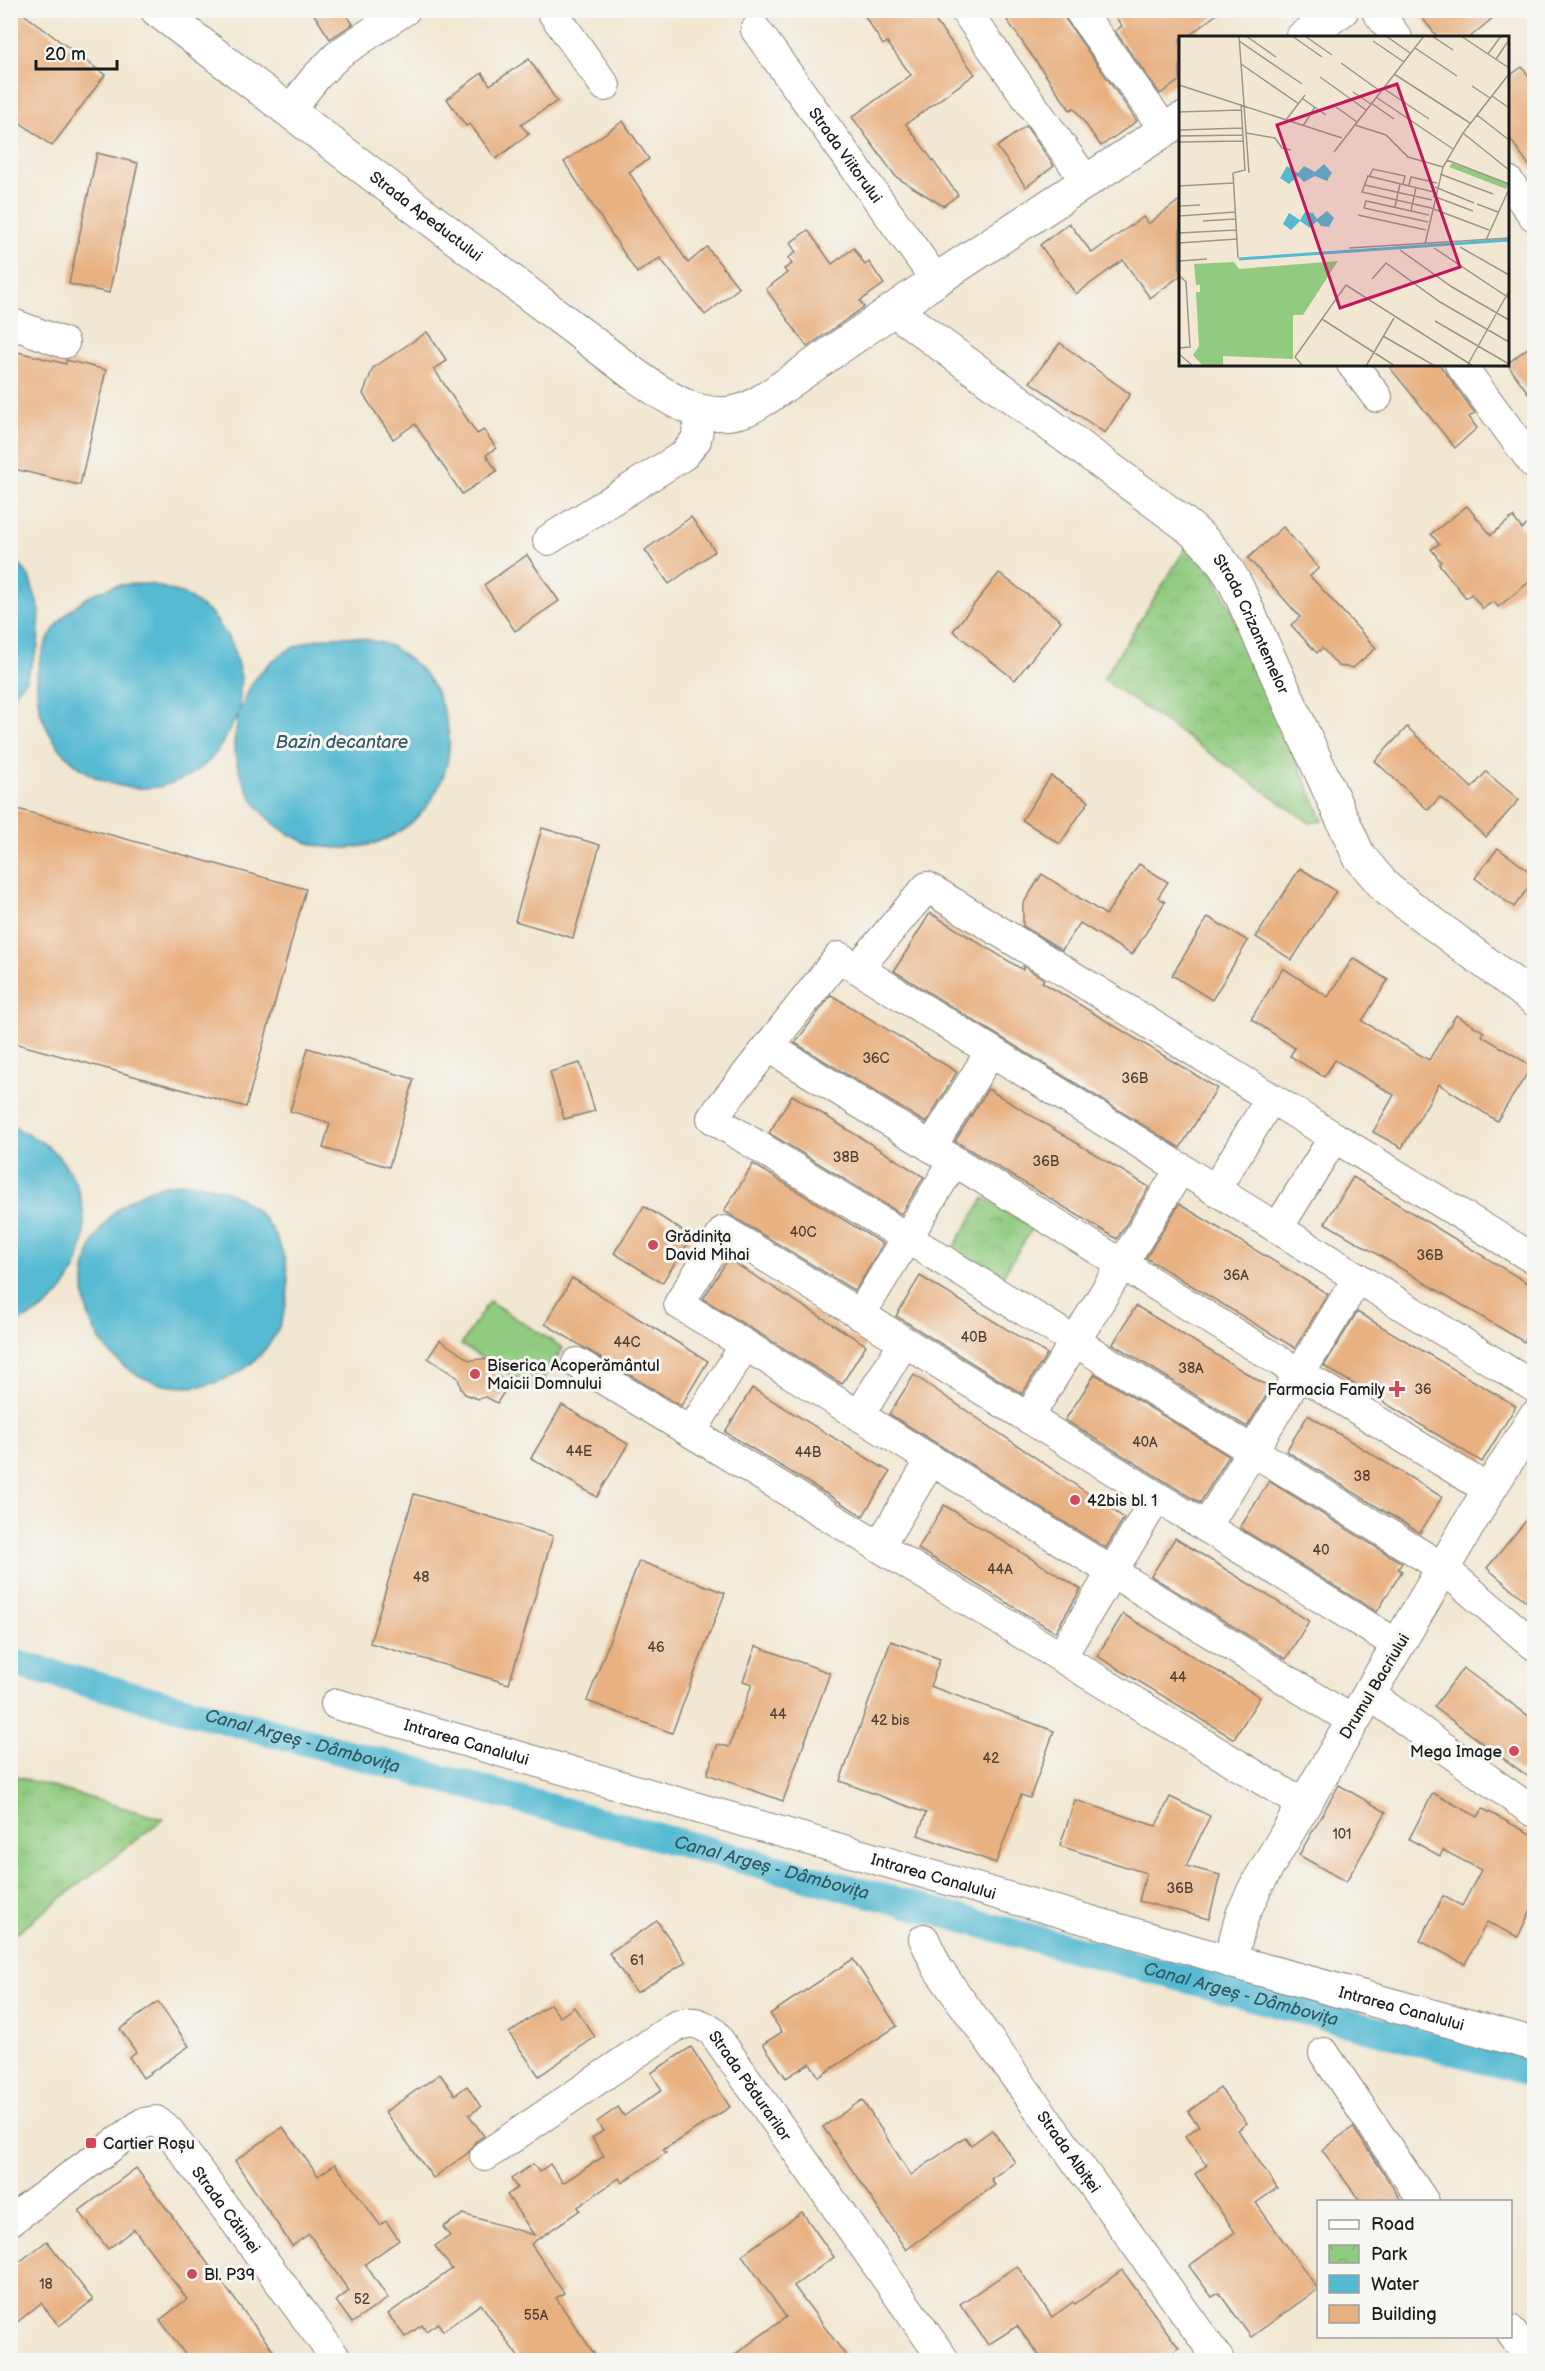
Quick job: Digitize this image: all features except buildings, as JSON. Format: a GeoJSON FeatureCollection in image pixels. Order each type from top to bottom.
{"type":"FeatureCollection","features":[{"type":"Feature","properties":{"kind":"street","name":"Strada Apeductului"},"geometry":{"type":"LineString","coordinates":[[157,10],[634,375],[669,398],[701,411]]}},
{"type":"Feature","properties":{"kind":"street"},"geometry":{"type":"LineString","coordinates":[[289,111],[316,77],[339,54],[405,10]]}},
{"type":"Feature","properties":{"kind":"street"},"geometry":{"type":"LineString","coordinates":[[551,10],[605,86]]}},
{"type":"Feature","properties":{"kind":"street"},"geometry":{"type":"LineString","coordinates":[[965,10],[1086,181]]}},
{"type":"Feature","properties":{"kind":"street"},"geometry":{"type":"LineString","coordinates":[[548,540],[684,455],[696,440],[701,411],[719,414],[747,409],[768,397],[936,280],[1086,181],[1175,128],[1079,10]]}},
{"type":"Feature","properties":{"kind":"street"},"geometry":{"type":"LineString","coordinates":[[1376,10],[1395,36]]}},
{"type":"Feature","properties":{"kind":"street","name":"Strada Viitorului"},"geometry":{"type":"LineString","coordinates":[[756,30],[936,280]]}},
{"type":"Feature","properties":{"kind":"street"},"geometry":{"type":"LineString","coordinates":[[1509,182],[1534,216]]}},
{"type":"Feature","properties":{"kind":"street","name":"Strada Crizantemelor"},"geometry":{"type":"LineString","coordinates":[[894,310],[1203,539],[1229,571],[1355,848],[1365,864],[1387,890],[1534,999]]}},
{"type":"Feature","properties":{"kind":"street"},"geometry":{"type":"LineString","coordinates":[[10,323],[64,343]]}},
{"type":"Feature","properties":{"kind":"street"},"geometry":{"type":"LineString","coordinates":[[1354,366],[1377,397]]}},
{"type":"Feature","properties":{"kind":"street"},"geometry":{"type":"LineString","coordinates":[[1461,366],[1534,464]]}},
{"type":"Feature","properties":{"kind":"street"},"geometry":{"type":"LineString","coordinates":[[858,968],[927,887],[1534,1259]]}},
{"type":"Feature","properties":{"kind":"street"},"geometry":{"type":"LineString","coordinates":[[1534,1387],[839,957],[712,1118],[1443,1568],[1534,1645]]}},
{"type":"Feature","properties":{"kind":"street"},"geometry":{"type":"LineString","coordinates":[[769,1047],[1489,1490]]}},
{"type":"Feature","properties":{"kind":"street"},"geometry":{"type":"LineString","coordinates":[[860,1315],[907,1238],[991,1051]]}},
{"type":"Feature","properties":{"kind":"street"},"geometry":{"type":"LineString","coordinates":[[1215,1190],[1271,1098]]}},
{"type":"Feature","properties":{"kind":"street"},"geometry":{"type":"LineString","coordinates":[[1278,1228],[1334,1137]]}},
{"type":"Feature","properties":{"kind":"street"},"geometry":{"type":"LineString","coordinates":[[1028,1418],[1181,1168]]}},
{"type":"Feature","properties":{"kind":"street"},"geometry":{"type":"LineString","coordinates":[[1398,1645],[724,1231],[679,1304],[1112,1572],[1361,1708],[1532,1811]]}},
{"type":"Feature","properties":{"kind":"street"},"geometry":{"type":"LineString","coordinates":[[1206,1527],[1358,1278]]}},
{"type":"Feature","properties":{"kind":"street"},"geometry":{"type":"LineString","coordinates":[[859,1416],[904,1342]]}},
{"type":"Feature","properties":{"kind":"street"},"geometry":{"type":"LineString","coordinates":[[692,1432],[745,1345]]}},
{"type":"Feature","properties":{"kind":"street"},"geometry":{"type":"LineString","coordinates":[[577,1363],[1304,1805]]}},
{"type":"Feature","properties":{"kind":"street","name":"Drumul Bacriului"},"geometry":{"type":"LineString","coordinates":[[1230,1961],[1248,1901],[1489,1490],[1529,1439]]}},
{"type":"Feature","properties":{"kind":"street"},"geometry":{"type":"LineString","coordinates":[[879,1547],[931,1460]]}},
{"type":"Feature","properties":{"kind":"street"},"geometry":{"type":"LineString","coordinates":[[1061,1657],[1157,1497]]}},
{"type":"Feature","properties":{"kind":"street","name":"Intrarea Canalului"},"geometry":{"type":"LineString","coordinates":[[336,1704],[1230,1961],[1534,2044]]}},
{"type":"Feature","properties":{"kind":"street","name":"Strada Albiței"},"geometry":{"type":"LineString","coordinates":[[924,1939],[938,1970],[1219,2361]]}},
{"type":"Feature","properties":{"kind":"street","name":"Strada Pădurarilor"},"geometry":{"type":"LineString","coordinates":[[485,2156],[676,2026],[689,2021],[700,2023],[713,2032],[944,2361]]}},
{"type":"Feature","properties":{"kind":"street"},"geometry":{"type":"LineString","coordinates":[[1324,2053],[1423,2200]]}},
{"type":"Feature","properties":{"kind":"street","name":"Strada Cătinei"},"geometry":{"type":"LineString","coordinates":[[10,2221],[143,2123],[156,2121],[168,2130],[337,2361]]}},
{"type":"Feature","properties":{"kind":"street"},"geometry":{"type":"LineString","coordinates":[[1512,2333],[1531,2361]]}},
{"type":"Feature","properties":{"kind":"green space"},"geometry":{"type":"Polygon","coordinates":[[[1189,543],[1213,572],[1323,821],[1310,823],[1103,679],[1189,543]]]}},
{"type":"Feature","properties":{"kind":"green space"},"geometry":{"type":"Polygon","coordinates":[[[984,1198],[1033,1227],[1001,1279],[952,1250],[984,1198]]]}},
{"type":"Feature","properties":{"kind":"green space"},"geometry":{"type":"Polygon","coordinates":[[[489,1301],[563,1348],[536,1391],[461,1345],[489,1301]]]}},
{"type":"Feature","properties":{"kind":"green space"},"geometry":{"type":"Polygon","coordinates":[[[10,1775],[163,1819],[11,1937],[10,1775]]]}},
{"type":"Feature","properties":{"kind":"water"},"geometry":{"type":"Polygon","coordinates":[[[10,551],[29,576],[40,611],[38,647],[25,681],[11,698],[10,551]]]}},
{"type":"Feature","properties":{"kind":"water","name":"Bazin decantare"},"geometry":{"type":"Polygon","coordinates":[[[150,584],[184,594],[212,614],[232,643],[241,677],[239,711],[253,682],[267,666],[294,647],[324,638],[357,638],[380,642],[393,648],[422,670],[439,698],[449,737],[447,762],[442,778],[422,812],[400,831],[374,843],[346,848],[318,845],[292,836],[268,818],[249,793],[244,782],[237,765],[234,746],[238,715],[218,749],[202,767],[169,784],[135,788],[103,780],[75,763],[53,739],[40,709],[37,675],[48,639],[67,613],[93,594],[118,585],[150,584]]]}},
{"type":"Feature","properties":{"kind":"water"},"geometry":{"type":"Polygon","coordinates":[[[11,1126],[46,1145],[63,1162],[74,1180],[81,1200],[84,1220],[83,1241],[78,1262],[69,1281],[40,1311],[11,1325],[11,1126]]]}},
{"type":"Feature","properties":{"kind":"water"},"geometry":{"type":"Polygon","coordinates":[[[176,1183],[196,1183],[216,1187],[234,1195],[251,1206],[265,1220],[284,1255],[288,1285],[284,1315],[276,1333],[265,1350],[251,1364],[216,1383],[196,1387],[176,1387],[156,1383],[138,1375],[121,1364],[107,1350],[88,1315],[84,1295],[84,1275],[88,1255],[96,1237],[107,1220],[121,1206],[156,1187],[176,1183]]]}},
{"type":"Feature","properties":{"kind":"waterway","name":"Canal Argeș - Dâmbovița"},"geometry":{"type":"LineString","coordinates":[[10,1662],[1534,2073]]}},
{"type":"Feature","properties":{"kind":"place","name":"Grădinița David Mihai"},"geometry":{"type":"Point","coordinates":[653,1245]}},
{"type":"Feature","properties":{"kind":"place","name":"Biserica Acoperământul Maicii Domnului"},"geometry":{"type":"Point","coordinates":[475,1374]}},
{"type":"Feature","properties":{"kind":"place","name":"Farmacia Family"},"geometry":{"type":"Point","coordinates":[1397,1389]}},
{"type":"Feature","properties":{"kind":"place","name":"42bis bl. 1"},"geometry":{"type":"Point","coordinates":[1075,1500]}},
{"type":"Feature","properties":{"kind":"place","name":"Mega Image"},"geometry":{"type":"Point","coordinates":[1514,1751]}},
{"type":"Feature","properties":{"kind":"place","name":"Cartier Roșu"},"geometry":{"type":"Point","coordinates":[91,2143]}},
{"type":"Feature","properties":{"kind":"place","name":"Bl. P39"},"geometry":{"type":"Point","coordinates":[192,2274]}}]}
